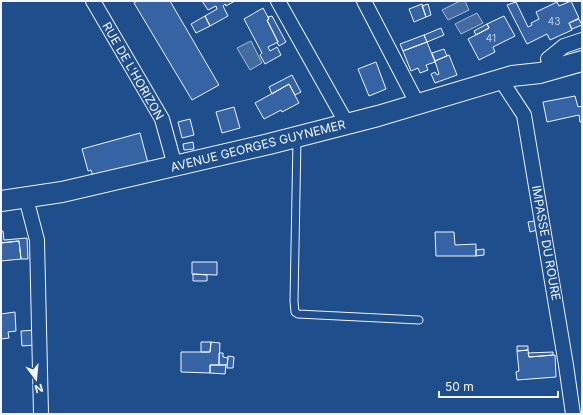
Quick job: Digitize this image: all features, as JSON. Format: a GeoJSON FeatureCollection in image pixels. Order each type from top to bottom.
{"type":"FeatureCollection","features":[{"type":"Feature","properties":{"kind":"main road","name":"AVENUE GEORGES GUYNEMER"},"geometry":{"type":"LineString","coordinates":[[1,201],[62,192],[347,124],[418,105],[506,78],[540,73],[548,65],[582,48]]}},
{"type":"Feature","properties":{"kind":"main road","name":"AVENUE GEORGES GUYNEMER"},"geometry":{"type":"LineString","coordinates":[[548,65],[582,61]]}},
{"type":"Feature","properties":{"kind":"street","name":"RUE DE L'HORIZON"},"geometry":{"type":"LineString","coordinates":[[92,1],[162,119],[174,166]]}},
{"type":"Feature","properties":{"kind":"street"},"geometry":{"type":"LineString","coordinates":[[278,1],[347,124]]}},
{"type":"Feature","properties":{"kind":"street"},"geometry":{"type":"LineString","coordinates":[[364,1],[418,105]]}},
{"type":"Feature","properties":{"kind":"street"},"geometry":{"type":"LineString","coordinates":[[548,65],[564,46],[582,40]]}},
{"type":"Feature","properties":{"kind":"street"},"geometry":{"type":"LineString","coordinates":[[548,65],[582,55]]}},
{"type":"Feature","properties":{"kind":"street","name":"IMPASSE DU ROURE"},"geometry":{"type":"LineString","coordinates":[[506,78],[524,115],[573,414]]}},
{"type":"Feature","properties":{"kind":"street"},"geometry":{"type":"LineString","coordinates":[[26,198],[37,240],[41,414]]}},
{"type":"Feature","properties":{"kind":"lane"},"geometry":{"type":"LineString","coordinates":[[297,137],[294,301],[296,312],[298,314],[419,320]]}},
{"type":"Feature","properties":{"kind":"water"},"geometry":{"type":"Polygon","coordinates":[[[460,1],[465,1],[469,10],[448,20],[442,10],[460,1]]]}},
{"type":"Feature","properties":{"kind":"water"},"geometry":{"type":"Polygon","coordinates":[[[477,13],[483,23],[461,34],[455,24],[477,13]]]}},
{"type":"Feature","properties":{"kind":"water"},"geometry":{"type":"Polygon","coordinates":[[[251,41],[262,63],[250,70],[237,48],[251,41]]]}},
{"type":"Feature","properties":{"kind":"building"},"geometry":{"type":"Polygon","coordinates":[[[137,1],[170,1],[219,85],[192,100],[134,3],[137,1]]]}},
{"type":"Feature","properties":{"kind":"building"},"geometry":{"type":"Polygon","coordinates":[[[202,1],[235,1],[223,6],[228,16],[210,26],[205,16],[217,9],[216,6],[208,10],[202,1]]]}},
{"type":"Feature","properties":{"kind":"building"},"geometry":{"type":"Polygon","coordinates":[[[571,1],[579,18],[569,23],[572,30],[550,40],[547,34],[527,44],[507,5],[516,2],[528,27],[532,25],[531,23],[539,19],[536,12],[557,2],[559,6],[571,1]]]}},
{"type":"Feature","properties":{"kind":"building"},"geometry":{"type":"Polygon","coordinates":[[[422,4],[426,17],[414,22],[409,9],[422,4]]]}},
{"type":"Feature","properties":{"kind":"building"},"geometry":{"type":"Polygon","coordinates":[[[428,4],[431,15],[426,17],[422,6],[428,4]]]}},
{"type":"Feature","properties":{"kind":"building"},"geometry":{"type":"Polygon","coordinates":[[[263,8],[278,42],[268,47],[270,51],[277,47],[281,55],[265,64],[260,55],[262,53],[244,19],[263,8]]]}},
{"type":"Feature","properties":{"kind":"building"},"geometry":{"type":"Polygon","coordinates":[[[205,16],[210,26],[196,33],[191,24],[205,16]]]}},
{"type":"Feature","properties":{"kind":"building"},"geometry":{"type":"Polygon","coordinates":[[[272,16],[286,42],[279,46],[267,20],[269,19],[268,17],[272,16]]]}},
{"type":"Feature","properties":{"kind":"building"},"geometry":{"type":"Polygon","coordinates":[[[504,16],[515,36],[493,47],[495,52],[479,60],[468,39],[489,28],[487,24],[504,16]]]}},
{"type":"Feature","properties":{"kind":"building"},"geometry":{"type":"Polygon","coordinates":[[[579,19],[582,25],[572,29],[569,23],[579,19]]]}},
{"type":"Feature","properties":{"kind":"building"},"geometry":{"type":"Polygon","coordinates":[[[487,24],[489,28],[476,35],[474,31],[487,24]]]}},
{"type":"Feature","properties":{"kind":"building"},"geometry":{"type":"Polygon","coordinates":[[[441,28],[444,35],[427,42],[424,35],[441,28]]]}},
{"type":"Feature","properties":{"kind":"building"},"geometry":{"type":"Polygon","coordinates":[[[424,35],[427,42],[403,51],[400,44],[424,35]]]}},
{"type":"Feature","properties":{"kind":"building"},"geometry":{"type":"Polygon","coordinates":[[[427,42],[435,62],[426,65],[428,70],[420,73],[418,68],[411,71],[403,51],[427,42]]]}},
{"type":"Feature","properties":{"kind":"building"},"geometry":{"type":"Polygon","coordinates":[[[444,49],[447,56],[435,61],[432,53],[444,49]]]}},
{"type":"Feature","properties":{"kind":"building"},"geometry":{"type":"Polygon","coordinates":[[[449,55],[457,75],[435,83],[431,74],[435,72],[437,75],[439,74],[435,61],[449,55]]]}},
{"type":"Feature","properties":{"kind":"building"},"geometry":{"type":"Polygon","coordinates":[[[376,62],[386,89],[369,96],[358,69],[376,62]]]}},
{"type":"Feature","properties":{"kind":"building"},"geometry":{"type":"Polygon","coordinates":[[[292,75],[301,92],[295,95],[289,84],[272,94],[269,87],[292,75]]]}},
{"type":"Feature","properties":{"kind":"building"},"geometry":{"type":"Polygon","coordinates":[[[289,84],[299,103],[264,119],[255,103],[289,84]]]}},
{"type":"Feature","properties":{"kind":"building"},"geometry":{"type":"Polygon","coordinates":[[[575,96],[578,107],[582,106],[582,122],[580,122],[579,115],[547,122],[543,102],[575,96]]]}},
{"type":"Feature","properties":{"kind":"building"},"geometry":{"type":"Polygon","coordinates":[[[234,107],[240,128],[222,133],[216,112],[234,107]]]}},
{"type":"Feature","properties":{"kind":"building"},"geometry":{"type":"Polygon","coordinates":[[[190,119],[194,135],[182,138],[178,122],[190,119]]]}},
{"type":"Feature","properties":{"kind":"building"},"geometry":{"type":"Polygon","coordinates":[[[140,133],[148,163],[93,176],[91,170],[88,171],[82,149],[140,133]]]}},
{"type":"Feature","properties":{"kind":"building"},"geometry":{"type":"Polygon","coordinates":[[[193,142],[194,149],[184,150],[183,144],[193,142]]]}},
{"type":"Feature","properties":{"kind":"building"},"geometry":{"type":"Polygon","coordinates":[[[534,221],[537,230],[530,232],[528,222],[534,221]]]}},
{"type":"Feature","properties":{"kind":"building"},"geometry":{"type":"Polygon","coordinates":[[[1,231],[3,231],[4,240],[27,238],[28,259],[21,259],[19,241],[1,243],[1,231]]]}},
{"type":"Feature","properties":{"kind":"building"},"geometry":{"type":"Polygon","coordinates":[[[435,232],[454,232],[455,245],[476,244],[476,256],[436,256],[435,232]]]}},
{"type":"Feature","properties":{"kind":"building"},"geometry":{"type":"Polygon","coordinates":[[[19,241],[21,259],[1,261],[1,243],[19,241]]]}},
{"type":"Feature","properties":{"kind":"building"},"geometry":{"type":"Polygon","coordinates":[[[484,249],[484,255],[476,256],[476,250],[484,249]]]}},
{"type":"Feature","properties":{"kind":"building"},"geometry":{"type":"Polygon","coordinates":[[[192,262],[217,262],[217,275],[192,274],[192,262]]]}},
{"type":"Feature","properties":{"kind":"building"},"geometry":{"type":"Polygon","coordinates":[[[193,274],[207,275],[207,281],[193,281],[193,274]]]}},
{"type":"Feature","properties":{"kind":"building"},"geometry":{"type":"Polygon","coordinates":[[[15,312],[16,331],[8,332],[9,338],[1,339],[1,314],[15,312]]]}},
{"type":"Feature","properties":{"kind":"building"},"geometry":{"type":"Polygon","coordinates":[[[36,330],[36,345],[22,346],[21,331],[36,330]]]}},
{"type":"Feature","properties":{"kind":"building"},"geometry":{"type":"Polygon","coordinates":[[[201,342],[211,342],[210,352],[201,352],[201,342]]]}},
{"type":"Feature","properties":{"kind":"building"},"geometry":{"type":"Polygon","coordinates":[[[211,342],[220,343],[219,365],[210,365],[210,373],[181,372],[181,352],[210,352],[211,342]]]}},
{"type":"Feature","properties":{"kind":"building"},"geometry":{"type":"Polygon","coordinates":[[[517,346],[528,346],[528,350],[517,351],[517,346]]]}},
{"type":"Feature","properties":{"kind":"building"},"geometry":{"type":"Polygon","coordinates":[[[528,350],[529,357],[555,355],[556,377],[517,380],[516,372],[519,371],[517,351],[528,350]]]}},
{"type":"Feature","properties":{"kind":"building"},"geometry":{"type":"Polygon","coordinates":[[[553,352],[553,355],[529,357],[528,353],[553,352]]]}},
{"type":"Feature","properties":{"kind":"building"},"geometry":{"type":"Polygon","coordinates":[[[219,353],[223,353],[223,357],[228,358],[227,365],[219,365],[219,353]]]}},
{"type":"Feature","properties":{"kind":"building"},"geometry":{"type":"Polygon","coordinates":[[[228,356],[234,357],[233,368],[227,368],[228,356]]]}},
{"type":"Feature","properties":{"kind":"building"},"geometry":{"type":"Polygon","coordinates":[[[210,365],[226,365],[225,374],[210,373],[210,365]]]}}]}
